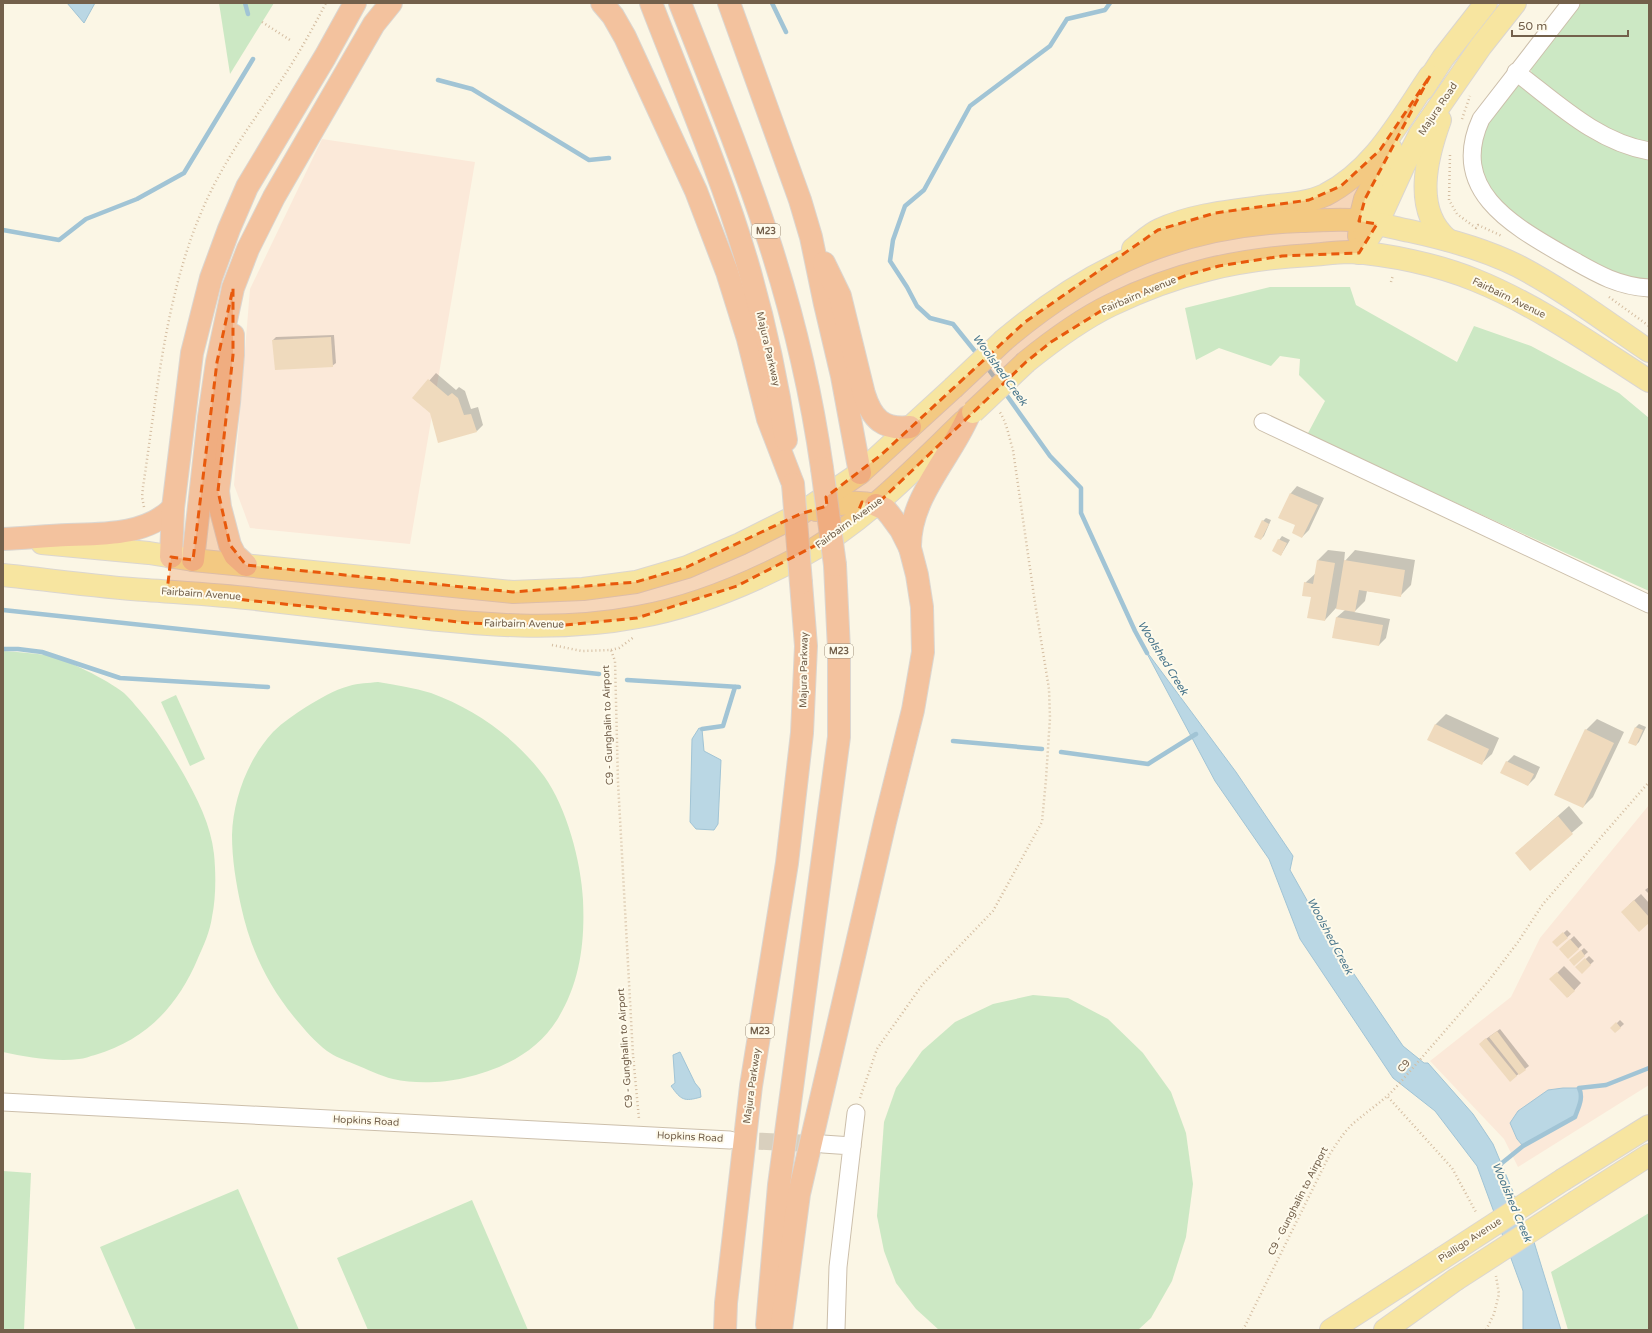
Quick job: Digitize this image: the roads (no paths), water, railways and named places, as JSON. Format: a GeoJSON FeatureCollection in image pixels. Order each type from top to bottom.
{"type":"FeatureCollection","features":[{"type":"Feature","properties":{"kind":"highway"},"geometry":{"type":"LineString","coordinates":[[170,557],[173,508],[192,353],[205,300],[229,229],[247,186],[325,58],[355,3]]}},
{"type":"Feature","properties":{"kind":"highway"},"geometry":{"type":"LineString","coordinates":[[193,560],[217,362],[233,288],[248,249],[274,197],[374,24],[391,3]]}},
{"type":"Feature","properties":{"kind":"highway"},"geometry":{"type":"LineString","coordinates":[[602,3],[613,16],[625,37],[696,191],[727,272],[748,339],[768,419],[793,484]]}},
{"type":"Feature","properties":{"kind":"highway","name":"Majura Parkway"},"geometry":{"type":"LineString","coordinates":[[651,3],[711,158],[746,261],[773,366],[784,421],[793,484],[806,646],[802,733],[787,863],[751,1086],[726,1303],[725,1330]]}},
{"type":"Feature","properties":{"kind":"highway","name":"M23"},"geometry":{"type":"LineString","coordinates":[[680,3],[754,196],[770,242],[796,331],[815,420],[835,565],[839,650],[839,737],[778,1192],[766,1330]]}},
{"type":"Feature","properties":{"kind":"highway"},"geometry":{"type":"LineString","coordinates":[[729,3],[800,200],[811,237],[842,376],[860,473]]}},
{"type":"Feature","properties":{"kind":"highway"},"geometry":{"type":"LineString","coordinates":[[811,237],[840,296],[869,409],[875,417],[886,426],[899,429],[910,427]]}},
{"type":"Feature","properties":{"kind":"highway"},"geometry":{"type":"LineString","coordinates":[[233,288],[233,355],[218,491],[220,507],[230,545],[236,555],[246,565]]}},
{"type":"Feature","properties":{"kind":"highway"},"geometry":{"type":"LineString","coordinates":[[910,548],[911,528],[916,512],[931,481],[957,440],[970,415]]}},
{"type":"Feature","properties":{"kind":"highway"},"geometry":{"type":"LineString","coordinates":[[781,1330],[800,1194],[885,822],[913,710],[923,652],[922,607],[917,575],[910,548],[901,530],[890,514],[885,509],[869,504]]}},
{"type":"Feature","properties":{"kind":"highway"},"geometry":{"type":"LineString","coordinates":[[3,539],[112,533],[156,521],[173,508]]}},
{"type":"Feature","properties":{"kind":"main road","name":"Majura Road"},"geometry":{"type":"LineString","coordinates":[[1369,222],[1365,199],[1416,101],[1430,76],[1486,3]]}},
{"type":"Feature","properties":{"kind":"main road","name":"Majura Road"},"geometry":{"type":"LineString","coordinates":[[1369,222],[1404,165],[1420,134],[1450,90],[1515,3]]}},
{"type":"Feature","properties":{"kind":"main road"},"geometry":{"type":"LineString","coordinates":[[1104,270],[1151,235],[1169,226],[1215,213],[1309,200],[1332,191],[1358,172],[1380,150],[1430,76]]}},
{"type":"Feature","properties":{"kind":"main road"},"geometry":{"type":"LineString","coordinates":[[1448,240],[1436,227],[1429,212],[1427,204],[1426,172],[1430,147],[1450,90]]}},
{"type":"Feature","properties":{"kind":"main road"},"geometry":{"type":"LineString","coordinates":[[3,539],[149,553],[193,560],[513,592],[583,588],[636,582],[686,568],[740,544],[800,514],[860,473],[1004,340],[1041,310],[1077,285],[1104,270],[1174,241],[1265,222],[1369,222],[1448,240],[1517,266],[1563,292],[1649,351]]}},
{"type":"Feature","properties":{"kind":"main road"},"geometry":{"type":"LineString","coordinates":[[1359,253],[1369,222]]}},
{"type":"Feature","properties":{"kind":"main road","name":"Fairbairn Avenue"},"geometry":{"type":"LineString","coordinates":[[3,576],[167,592],[190,592],[469,623],[533,626],[585,624],[663,612],[738,586],[803,555],[847,526],[869,504],[970,415],[1026,362],[1051,342],[1109,306],[1147,289],[1187,275],[1252,260],[1342,252],[1359,253],[1430,266],[1473,279],[1540,312],[1649,382]]}},
{"type":"Feature","properties":{"kind":"main road"},"geometry":{"type":"LineString","coordinates":[[800,514],[840,504],[869,504],[860,473]]}},
{"type":"Feature","properties":{"kind":"main road"},"geometry":{"type":"LineString","coordinates":[[167,592],[170,557]]}},
{"type":"Feature","properties":{"kind":"main road"},"geometry":{"type":"LineString","coordinates":[[190,592],[193,560]]}},
{"type":"Feature","properties":{"kind":"main road","name":"Pialligo Avenue"},"geometry":{"type":"LineString","coordinates":[[1332,1330],[1646,1127]]}},
{"type":"Feature","properties":{"kind":"main road"},"geometry":{"type":"LineString","coordinates":[[1385,1330],[1455,1280],[1649,1155]]}},
{"type":"Feature","properties":{"kind":"street"},"geometry":{"type":"LineString","coordinates":[[1571,3],[1481,119],[1476,130],[1472,153],[1473,167],[1476,178],[1484,193],[1496,209],[1508,221],[1530,235],[1606,279],[1632,287],[1649,288]]}},
{"type":"Feature","properties":{"kind":"street"},"geometry":{"type":"LineString","coordinates":[[1516,72],[1592,130],[1622,144],[1649,151]]}},
{"type":"Feature","properties":{"kind":"street"},"geometry":{"type":"LineString","coordinates":[[1263,422],[1649,604]]}},
{"type":"Feature","properties":{"kind":"street","name":"Hopkins Road"},"geometry":{"type":"LineString","coordinates":[[3,1102],[730,1140]]}},
{"type":"Feature","properties":{"kind":"street"},"geometry":{"type":"LineString","coordinates":[[836,1330],[838,1267],[856,1113]]}},
{"type":"Feature","properties":{"kind":"street"},"geometry":{"type":"LineString","coordinates":[[823,1144],[852,1146]]}},
{"type":"Feature","properties":{"kind":"water"},"geometry":{"type":"Polygon","coordinates":[[[67,3],[95,3],[84,23],[67,3]]]}},
{"type":"Feature","properties":{"kind":"water"},"geometry":{"type":"Polygon","coordinates":[[[1144,648],[1236,772],[1293,856],[1290,870],[1322,927],[1403,1046],[1424,1063],[1428,1063],[1473,1114],[1493,1144],[1534,1242],[1561,1330],[1523,1330],[1523,1291],[1477,1166],[1435,1111],[1393,1078],[1300,939],[1269,859],[1215,781],[1144,648]]]}},
{"type":"Feature","properties":{"kind":"water"},"geometry":{"type":"Polygon","coordinates":[[[699,728],[702,729],[704,751],[721,760],[718,824],[714,830],[696,829],[690,822],[692,739],[699,728]]]}},
{"type":"Feature","properties":{"kind":"water"},"geometry":{"type":"Polygon","coordinates":[[[680,1052],[695,1083],[700,1089],[701,1097],[683,1099],[671,1086],[675,1083],[673,1055],[680,1052]]]}},
{"type":"Feature","properties":{"kind":"water"},"geometry":{"type":"Polygon","coordinates":[[[1579,1088],[1582,1093],[1575,1117],[1523,1146],[1517,1139],[1510,1123],[1518,1111],[1548,1090],[1579,1088]]]}},
{"type":"Feature","properties":{"kind":"waterway"},"geometry":{"type":"LineString","coordinates":[[245,3],[248,14]]}},
{"type":"Feature","properties":{"kind":"waterway"},"geometry":{"type":"LineString","coordinates":[[772,3],[786,32]]}},
{"type":"Feature","properties":{"kind":"waterway","name":"Woolshed Creek"},"geometry":{"type":"LineString","coordinates":[[978,355],[953,324],[930,318],[917,306],[907,287],[890,261],[893,240],[905,206],[924,190],[970,106],[1050,46],[1067,19],[1105,10],[1110,3]]}},
{"type":"Feature","properties":{"kind":"waterway"},"geometry":{"type":"LineString","coordinates":[[3,230],[59,240],[86,219],[137,199],[184,173],[253,59]]}},
{"type":"Feature","properties":{"kind":"waterway"},"geometry":{"type":"LineString","coordinates":[[438,80],[472,89],[589,160],[609,158]]}},
{"type":"Feature","properties":{"kind":"waterway","name":"Woolshed Creek"},"geometry":{"type":"LineString","coordinates":[[986,366],[997,381]]}},
{"type":"Feature","properties":{"kind":"waterway","name":"Woolshed Creek"},"geometry":{"type":"LineString","coordinates":[[1003,390],[1050,456],[1081,488],[1081,513],[1135,631],[1147,653]]}},
{"type":"Feature","properties":{"kind":"waterway"},"geometry":{"type":"LineString","coordinates":[[3,610],[599,674]]}},
{"type":"Feature","properties":{"kind":"waterway"},"geometry":{"type":"LineString","coordinates":[[3,649],[42,652],[120,678],[268,687]]}},
{"type":"Feature","properties":{"kind":"waterway"},"geometry":{"type":"LineString","coordinates":[[627,680],[739,687]]}},
{"type":"Feature","properties":{"kind":"waterway"},"geometry":{"type":"LineString","coordinates":[[702,729],[723,726],[735,687]]}},
{"type":"Feature","properties":{"kind":"waterway"},"geometry":{"type":"LineString","coordinates":[[1061,752],[1148,764],[1196,734]]}},
{"type":"Feature","properties":{"kind":"waterway"},"geometry":{"type":"LineString","coordinates":[[953,741],[1042,749]]}},
{"type":"Feature","properties":{"kind":"waterway"},"geometry":{"type":"LineString","coordinates":[[1497,1167],[1523,1146],[1575,1117],[1581,1099],[1579,1088],[1606,1085],[1649,1068]]}},
{"type":"Feature","properties":{"kind":"tunnel"},"geometry":{"type":"LineString","coordinates":[[734,1140],[821,1144]]}}]}
